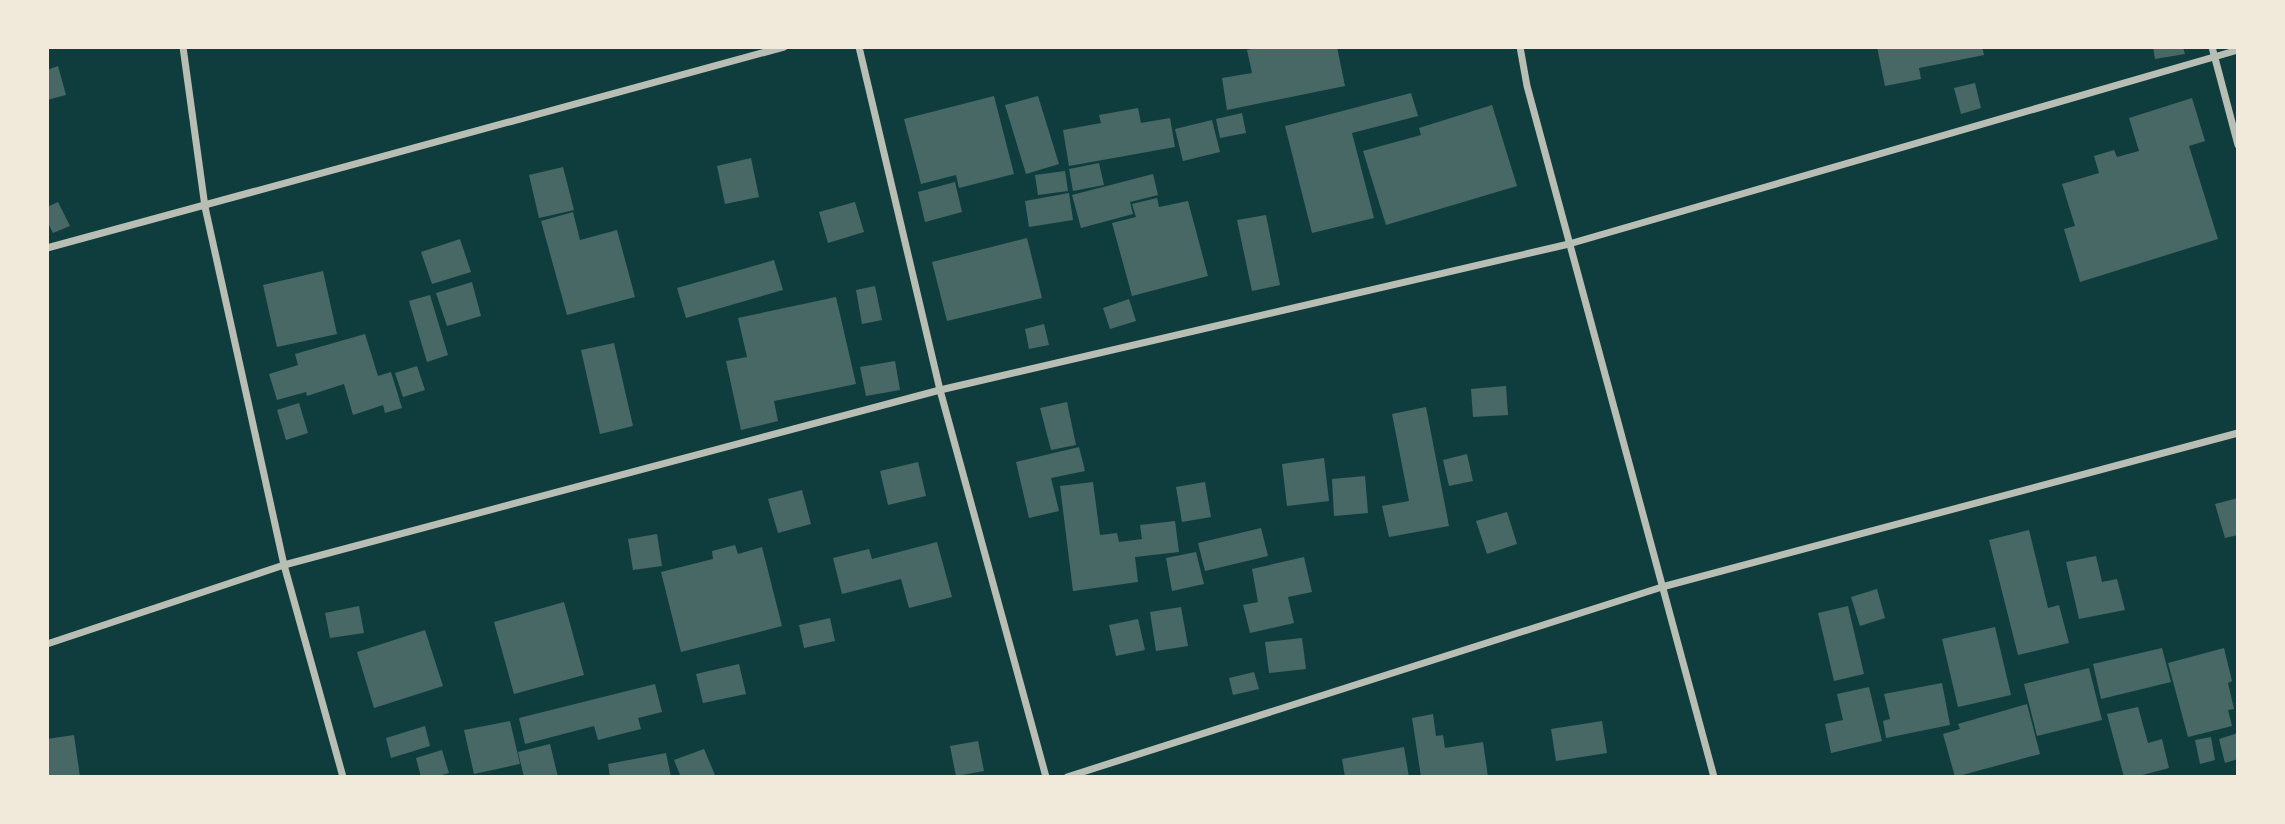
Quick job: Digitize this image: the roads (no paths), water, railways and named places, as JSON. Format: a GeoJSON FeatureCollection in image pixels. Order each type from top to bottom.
{"type":"FeatureCollection","features":[{"type":"Feature","properties":{"kind":"street"},"geometry":{"type":"LineString","coordinates":[[183,47],[205,206],[284,565],[343,777]]}},
{"type":"Feature","properties":{"kind":"street"},"geometry":{"type":"LineString","coordinates":[[47,248],[784,47]]}},
{"type":"Feature","properties":{"kind":"street"},"geometry":{"type":"LineString","coordinates":[[859,47],[940,390],[1046,777]]}},
{"type":"Feature","properties":{"kind":"street"},"geometry":{"type":"LineString","coordinates":[[1520,47],[1527,86],[1714,777]]}},
{"type":"Feature","properties":{"kind":"street"},"geometry":{"type":"LineString","coordinates":[[2212,47],[2238,145]]}},
{"type":"Feature","properties":{"kind":"street"},"geometry":{"type":"LineString","coordinates":[[47,644],[284,565],[940,390],[1569,244],[2238,50]]}},
{"type":"Feature","properties":{"kind":"street"},"geometry":{"type":"LineString","coordinates":[[1067,777],[1662,587],[2238,433]]}}]}
